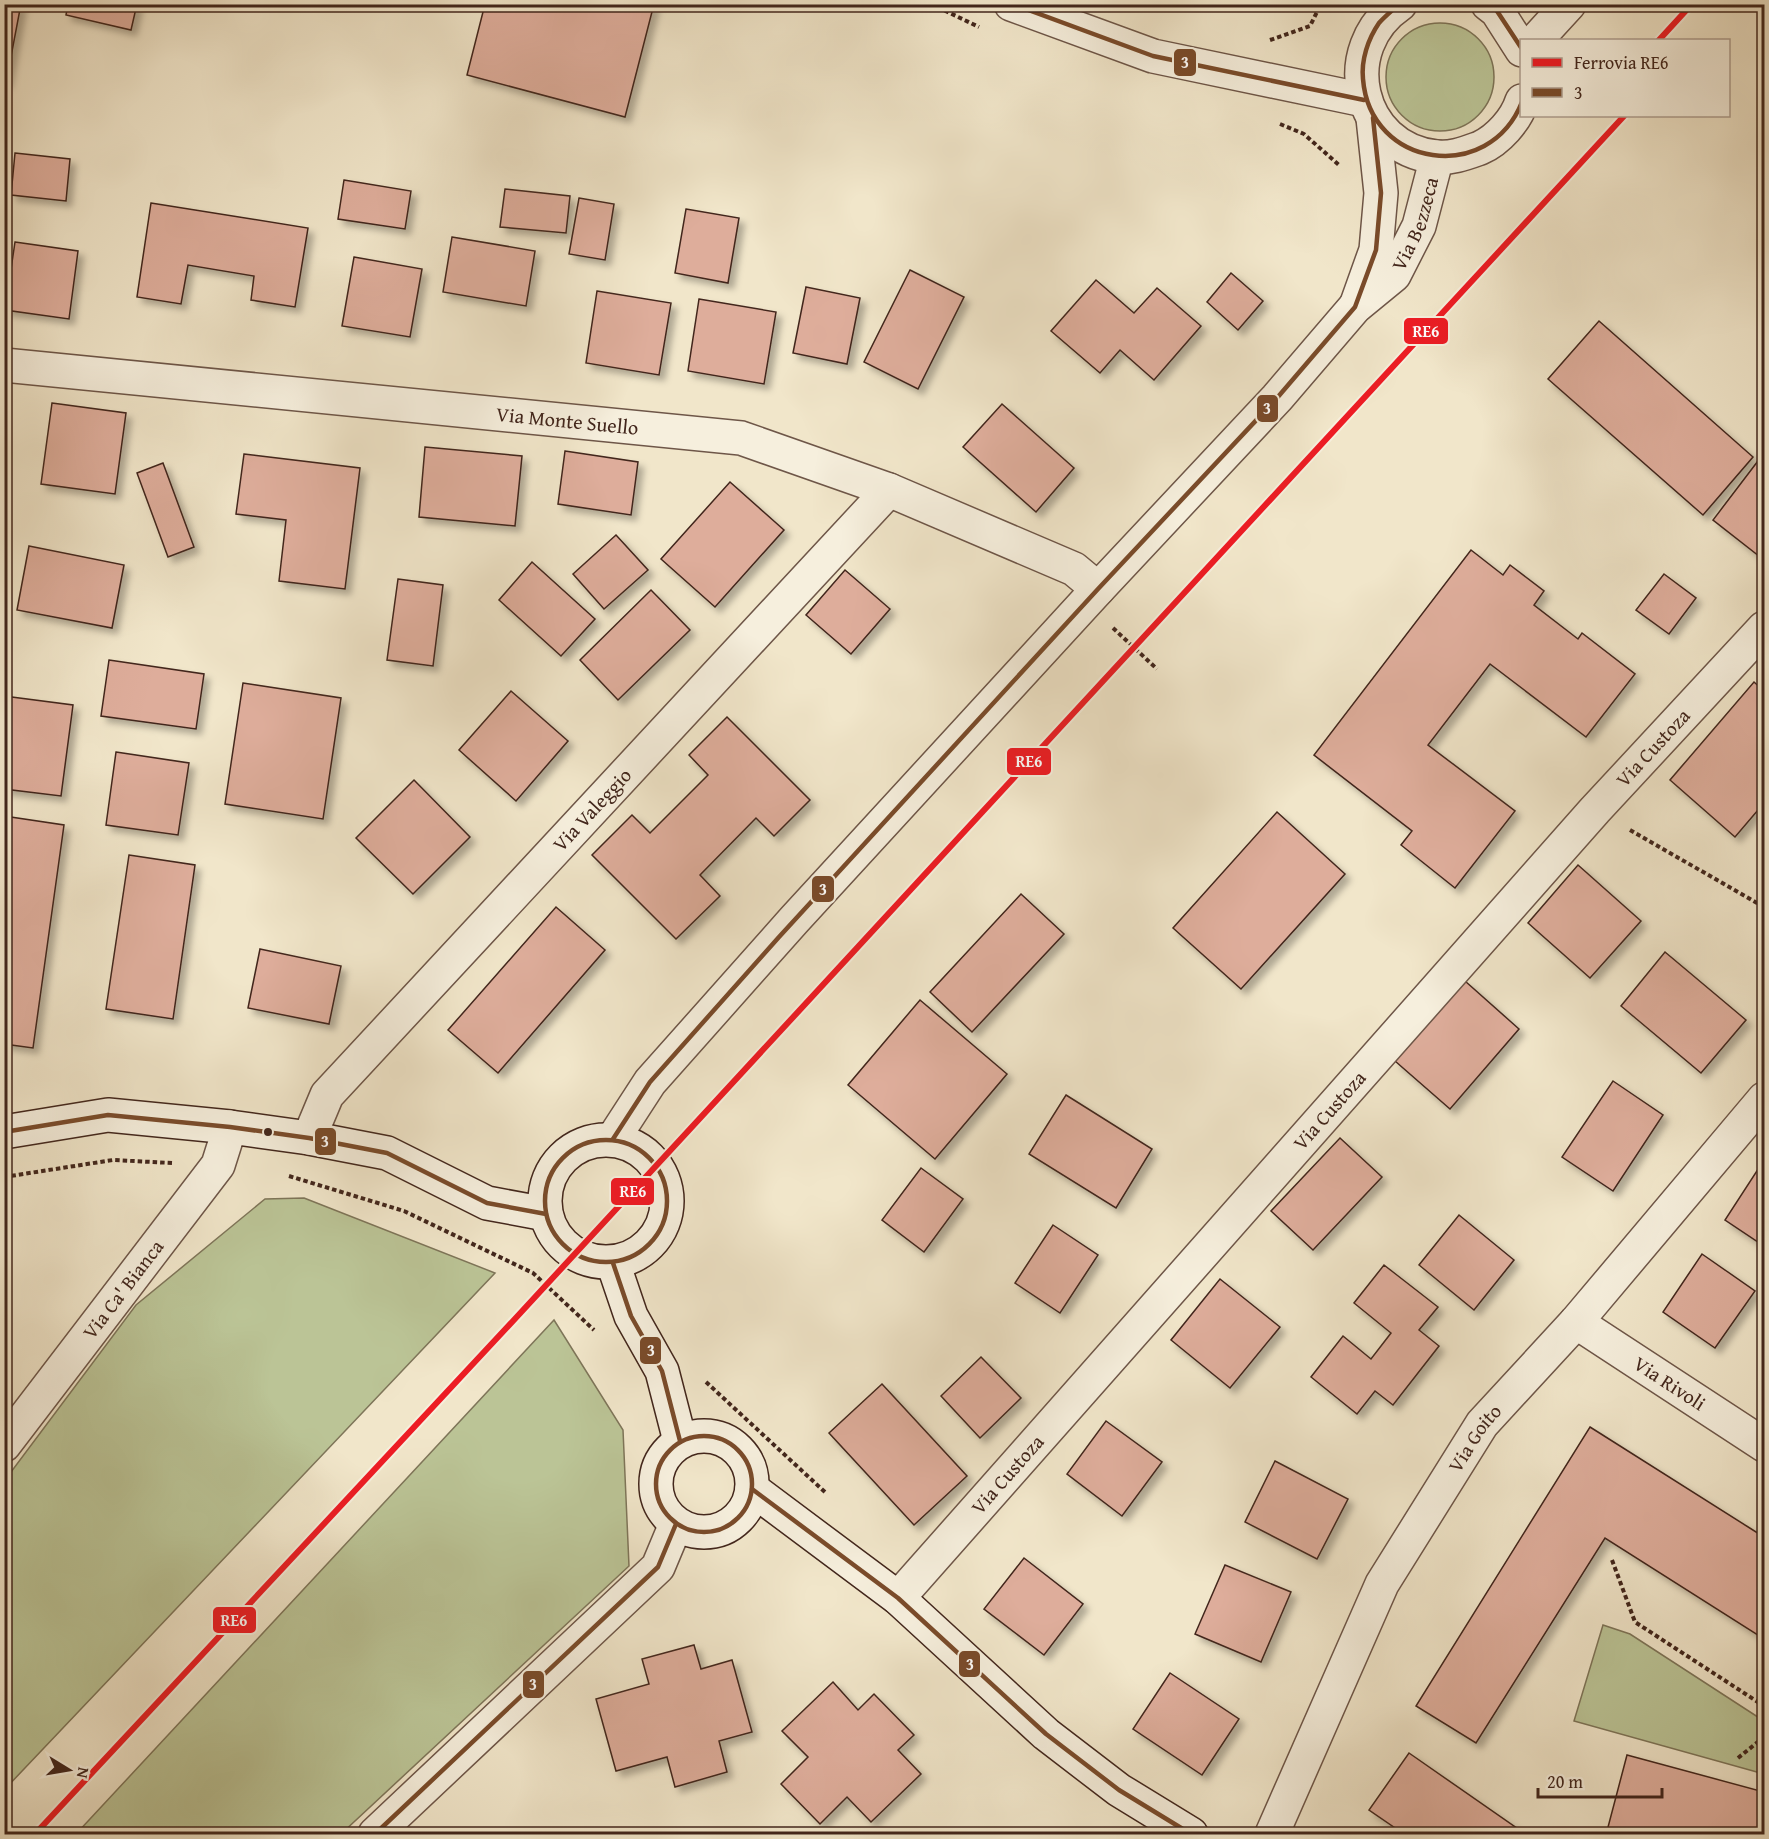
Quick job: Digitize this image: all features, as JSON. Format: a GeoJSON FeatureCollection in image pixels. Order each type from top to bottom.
{"type":"FeatureCollection","features":[{"type":"Feature","properties":{"kind":"street"},"geometry":{"type":"LineString","coordinates":[[1011,4],[1153,56],[1369,109]]}},
{"type":"Feature","properties":{"kind":"street"},"geometry":{"type":"LineString","coordinates":[[1355,307],[1376,250],[1381,193],[1369,109],[1361,77],[1363,53],[1372,31],[1387,13],[1400,4]]}},
{"type":"Feature","properties":{"kind":"street"},"geometry":{"type":"LineString","coordinates":[[1537,39],[1569,4]]}},
{"type":"Feature","properties":{"kind":"street"},"geometry":{"type":"LineString","coordinates":[[1497,7],[1520,48]]}},
{"type":"Feature","properties":{"kind":"street","name":"Via Bezzeca"},"geometry":{"type":"LineString","coordinates":[[1369,109],[1390,137],[1412,151],[1437,157],[1463,155],[1487,145],[1507,128],[1520,103]]}},
{"type":"Feature","properties":{"kind":"street","name":"Via Bezzeca"},"geometry":{"type":"LineString","coordinates":[[613,1139],[650,1082],[794,920],[1277,398],[1355,307],[1394,275],[1419,226],[1437,157]]}},
{"type":"Feature","properties":{"kind":"street","name":"Via Monte Suello"},"geometry":{"type":"LineString","coordinates":[[4,365],[741,438],[889,490],[1074,569],[1093,596]]}},
{"type":"Feature","properties":{"kind":"street","name":"Via Valeggio"},"geometry":{"type":"LineString","coordinates":[[309,1138],[327,1095],[889,490]]}},
{"type":"Feature","properties":{"kind":"street","name":"Via Custoza"},"geometry":{"type":"LineString","coordinates":[[898,1598],[1595,810],[1764,628]]}},
{"type":"Feature","properties":{"kind":"street","name":"Via Goito"},"geometry":{"type":"LineString","coordinates":[[1272,1834],[1382,1584],[1482,1424],[1576,1323],[1764,1099]]}},
{"type":"Feature","properties":{"kind":"street"},"geometry":{"type":"LineString","coordinates":[[4,1132],[108,1115],[230,1126],[387,1153],[487,1203],[546,1214]]}},
{"type":"Feature","properties":{"kind":"street","name":"Via Ca' Bianca"},"geometry":{"type":"LineString","coordinates":[[4,1445],[218,1165],[230,1126]]}},
{"type":"Feature","properties":{"kind":"street"},"geometry":{"type":"LineString","coordinates":[[613,1139],[641,1150],[660,1172],[667,1195],[665,1218],[653,1240],[635,1255],[613,1263],[590,1261],[570,1251],[554,1235],[546,1214],[544,1191],[553,1169],[568,1151],[589,1141],[613,1139]]}},
{"type":"Feature","properties":{"kind":"street"},"geometry":{"type":"LineString","coordinates":[[613,1263],[631,1316],[662,1371],[680,1441]]}},
{"type":"Feature","properties":{"kind":"street","name":"Via Rivoli"},"geometry":{"type":"LineString","coordinates":[[1576,1323],[1764,1444]]}},
{"type":"Feature","properties":{"kind":"street"},"geometry":{"type":"LineString","coordinates":[[709,1435],[724,1439],[746,1460],[751,1474],[752,1489],[748,1505],[738,1518],[724,1528],[700,1532],[676,1524],[664,1512],[656,1496],[656,1478],[660,1461],[680,1441],[695,1436],[709,1435]]}},
{"type":"Feature","properties":{"kind":"street"},"geometry":{"type":"LineString","coordinates":[[752,1489],[898,1598],[1046,1734],[1119,1790],[1191,1834]]}},
{"type":"Feature","properties":{"kind":"street"},"geometry":{"type":"LineString","coordinates":[[375,1834],[658,1567],[676,1524]]}},
{"type":"Feature","properties":{"kind":"path"},"geometry":{"type":"LineString","coordinates":[[1274,122],[1304,134],[1345,171]]}},
{"type":"Feature","properties":{"kind":"path"},"geometry":{"type":"LineString","coordinates":[[1093,596],[1156,669]]}},
{"type":"Feature","properties":{"kind":"path"},"geometry":{"type":"LineString","coordinates":[[1595,810],[1764,907]]}},
{"type":"Feature","properties":{"kind":"path"},"geometry":{"type":"LineString","coordinates":[[4,1177],[113,1160],[218,1165]]}},
{"type":"Feature","properties":{"kind":"path"},"geometry":{"type":"LineString","coordinates":[[287,1176],[404,1211],[533,1273],[598,1333]]}},
{"type":"Feature","properties":{"kind":"path"},"geometry":{"type":"LineString","coordinates":[[704,1381],[832,1499]]}},
{"type":"Feature","properties":{"kind":"path"},"geometry":{"type":"LineString","coordinates":[[1612,1560],[1635,1622],[1764,1706]]}},
{"type":"Feature","properties":{"kind":"path"},"geometry":{"type":"LineString","coordinates":[[1738,1758],[1764,1737]]}},
{"type":"Feature","properties":{"kind":"green space"},"geometry":{"type":"Polygon","coordinates":[[[1440,23],[1461,27],[1478,39],[1490,56],[1494,77],[1490,98],[1478,115],[1461,127],[1440,131],[1419,127],[1402,115],[1390,98],[1386,77],[1390,56],[1402,39],[1419,27],[1440,23]]]}},
{"type":"Feature","properties":{"kind":"green space"},"geometry":{"type":"Polygon","coordinates":[[[304,1198],[495,1273],[5,1789],[5,1480],[136,1305],[265,1199],[304,1198]]]}},
{"type":"Feature","properties":{"kind":"green space"},"geometry":{"type":"Polygon","coordinates":[[[554,1320],[623,1430],[629,1566],[341,1834],[76,1834],[554,1320]]]}},
{"type":"Feature","properties":{"kind":"green space"},"geometry":{"type":"Polygon","coordinates":[[[1603,1625],[1630,1634],[1764,1721],[1764,1774],[1574,1721],[1603,1625]]]}},
{"type":"Feature","properties":{"kind":"building"},"geometry":{"type":"Polygon","coordinates":[[[4,4],[21,4],[6,83],[4,82],[4,4]]]}},
{"type":"Feature","properties":{"kind":"building"},"geometry":{"type":"Polygon","coordinates":[[[68,4],[137,4],[131,30],[66,15],[68,4]]]}},
{"type":"Feature","properties":{"kind":"building"},"geometry":{"type":"Polygon","coordinates":[[[485,4],[654,4],[625,117],[467,75],[485,4]]]}},
{"type":"Feature","properties":{"kind":"building"},"geometry":{"type":"Polygon","coordinates":[[[15,153],[70,159],[66,201],[11,195],[15,153]]]}},
{"type":"Feature","properties":{"kind":"building"},"geometry":{"type":"Polygon","coordinates":[[[344,180],[411,191],[405,229],[338,219],[344,180]]]}},
{"type":"Feature","properties":{"kind":"building"},"geometry":{"type":"Polygon","coordinates":[[[505,189],[570,196],[566,233],[500,227],[505,189]]]}},
{"type":"Feature","properties":{"kind":"building"},"geometry":{"type":"Polygon","coordinates":[[[579,198],[614,204],[605,260],[569,254],[579,198]]]}},
{"type":"Feature","properties":{"kind":"building"},"geometry":{"type":"Polygon","coordinates":[[[151,203],[308,228],[295,307],[251,300],[254,276],[188,265],[181,304],[137,297],[151,203]]]}},
{"type":"Feature","properties":{"kind":"building"},"geometry":{"type":"Polygon","coordinates":[[[686,209],[739,218],[728,283],[675,273],[686,209]]]}},
{"type":"Feature","properties":{"kind":"building"},"geometry":{"type":"Polygon","coordinates":[[[452,237],[535,251],[526,306],[443,292],[452,237]]]}},
{"type":"Feature","properties":{"kind":"building"},"geometry":{"type":"Polygon","coordinates":[[[15,242],[78,251],[69,319],[5,310],[15,242]]]}},
{"type":"Feature","properties":{"kind":"building"},"geometry":{"type":"Polygon","coordinates":[[[354,257],[422,269],[410,337],[342,326],[354,257]]]}},
{"type":"Feature","properties":{"kind":"building"},"geometry":{"type":"Polygon","coordinates":[[[910,270],[964,297],[918,389],[864,362],[910,270]]]}},
{"type":"Feature","properties":{"kind":"building"},"geometry":{"type":"Polygon","coordinates":[[[1231,273],[1263,301],[1238,330],[1207,302],[1231,273]]]}},
{"type":"Feature","properties":{"kind":"building"},"geometry":{"type":"Polygon","coordinates":[[[1096,280],[1134,313],[1157,288],[1201,326],[1154,380],[1120,350],[1100,373],[1051,331],[1096,280]]]}},
{"type":"Feature","properties":{"kind":"building"},"geometry":{"type":"Polygon","coordinates":[[[806,287],[860,298],[847,364],[793,353],[806,287]]]}},
{"type":"Feature","properties":{"kind":"building"},"geometry":{"type":"Polygon","coordinates":[[[597,291],[671,303],[659,375],[586,363],[597,291]]]}},
{"type":"Feature","properties":{"kind":"building"},"geometry":{"type":"Polygon","coordinates":[[[699,299],[776,312],[764,384],[688,371],[699,299]]]}},
{"type":"Feature","properties":{"kind":"building"},"geometry":{"type":"Polygon","coordinates":[[[1599,321],[1753,457],[1703,515],[1548,379],[1599,321]]]}},
{"type":"Feature","properties":{"kind":"building"},"geometry":{"type":"Polygon","coordinates":[[[52,403],[126,413],[115,494],[41,484],[52,403]]]}},
{"type":"Feature","properties":{"kind":"building"},"geometry":{"type":"Polygon","coordinates":[[[1002,404],[1074,468],[1036,512],[963,447],[1002,404]]]}},
{"type":"Feature","properties":{"kind":"building"},"geometry":{"type":"Polygon","coordinates":[[[425,447],[522,456],[515,526],[419,517],[425,447]]]}},
{"type":"Feature","properties":{"kind":"building"},"geometry":{"type":"Polygon","coordinates":[[[565,451],[638,462],[631,515],[558,504],[565,451]]]}},
{"type":"Feature","properties":{"kind":"building"},"geometry":{"type":"Polygon","coordinates":[[[244,454],[360,468],[345,589],[279,581],[286,520],[236,514],[244,454]]]}},
{"type":"Feature","properties":{"kind":"building"},"geometry":{"type":"Polygon","coordinates":[[[1761,457],[1764,460],[1764,560],[1713,520],[1761,457]]]}},
{"type":"Feature","properties":{"kind":"building"},"geometry":{"type":"Polygon","coordinates":[[[163,463],[194,547],[168,557],[137,473],[163,463]]]}},
{"type":"Feature","properties":{"kind":"building"},"geometry":{"type":"Polygon","coordinates":[[[730,482],[784,530],[715,607],[661,559],[730,482]]]}},
{"type":"Feature","properties":{"kind":"building"},"geometry":{"type":"Polygon","coordinates":[[[616,535],[648,570],[604,609],[573,574],[616,535]]]}},
{"type":"Feature","properties":{"kind":"building"},"geometry":{"type":"Polygon","coordinates":[[[29,546],[124,565],[112,628],[17,610],[29,546]]]}},
{"type":"Feature","properties":{"kind":"building"},"geometry":{"type":"Polygon","coordinates":[[[1471,550],[1503,575],[1510,565],[1544,591],[1534,605],[1578,639],[1582,633],[1635,674],[1586,737],[1490,664],[1428,745],[1515,811],[1455,888],[1401,845],[1412,831],[1314,755],[1471,550]]]}},
{"type":"Feature","properties":{"kind":"building"},"geometry":{"type":"Polygon","coordinates":[[[532,562],[595,619],[561,656],[499,600],[532,562]]]}},
{"type":"Feature","properties":{"kind":"building"},"geometry":{"type":"Polygon","coordinates":[[[845,570],[890,609],[851,654],[806,615],[845,570]]]}},
{"type":"Feature","properties":{"kind":"building"},"geometry":{"type":"Polygon","coordinates":[[[1664,574],[1696,598],[1669,634],[1636,610],[1664,574]]]}},
{"type":"Feature","properties":{"kind":"building"},"geometry":{"type":"Polygon","coordinates":[[[398,579],[443,585],[433,666],[387,660],[398,579]]]}},
{"type":"Feature","properties":{"kind":"building"},"geometry":{"type":"Polygon","coordinates":[[[651,590],[690,630],[618,700],[580,660],[651,590]]]}},
{"type":"Feature","properties":{"kind":"building"},"geometry":{"type":"Polygon","coordinates":[[[109,660],[204,674],[196,729],[101,716],[109,660]]]}},
{"type":"Feature","properties":{"kind":"building"},"geometry":{"type":"Polygon","coordinates":[[[1754,682],[1764,691],[1764,803],[1735,837],[1670,780],[1754,682]]]}},
{"type":"Feature","properties":{"kind":"building"},"geometry":{"type":"Polygon","coordinates":[[[243,683],[341,698],[323,819],[225,804],[243,683]]]}},
{"type":"Feature","properties":{"kind":"building"},"geometry":{"type":"Polygon","coordinates":[[[511,691],[568,741],[516,801],[459,750],[511,691]]]}},
{"type":"Feature","properties":{"kind":"building"},"geometry":{"type":"Polygon","coordinates":[[[4,696],[73,705],[61,796],[4,789],[4,696]]]}},
{"type":"Feature","properties":{"kind":"building"},"geometry":{"type":"Polygon","coordinates":[[[727,717],[810,800],[774,836],[756,818],[700,875],[720,896],[676,939],[592,855],[632,815],[650,833],[708,775],[689,755],[727,717]]]}},
{"type":"Feature","properties":{"kind":"building"},"geometry":{"type":"Polygon","coordinates":[[[116,752],[189,763],[178,835],[106,825],[116,752]]]}},
{"type":"Feature","properties":{"kind":"building"},"geometry":{"type":"Polygon","coordinates":[[[414,780],[470,837],[413,894],[356,838],[414,780]]]}},
{"type":"Feature","properties":{"kind":"building"},"geometry":{"type":"Polygon","coordinates":[[[1277,812],[1345,874],[1241,989],[1173,928],[1277,812]]]}},
{"type":"Feature","properties":{"kind":"building"},"geometry":{"type":"Polygon","coordinates":[[[4,816],[64,825],[33,1048],[4,1044],[4,816]]]}},
{"type":"Feature","properties":{"kind":"building"},"geometry":{"type":"Polygon","coordinates":[[[129,855],[195,865],[173,1019],[106,1009],[129,855]]]}},
{"type":"Feature","properties":{"kind":"building"},"geometry":{"type":"Polygon","coordinates":[[[1578,865],[1641,921],[1590,978],[1528,923],[1578,865]]]}},
{"type":"Feature","properties":{"kind":"building"},"geometry":{"type":"Polygon","coordinates":[[[1021,894],[1064,934],[972,1032],[930,992],[1021,894]]]}},
{"type":"Feature","properties":{"kind":"building"},"geometry":{"type":"Polygon","coordinates":[[[556,907],[605,950],[498,1073],[448,1030],[556,907]]]}},
{"type":"Feature","properties":{"kind":"building"},"geometry":{"type":"Polygon","coordinates":[[[260,949],[341,966],[329,1024],[248,1008],[260,949]]]}},
{"type":"Feature","properties":{"kind":"building"},"geometry":{"type":"Polygon","coordinates":[[[1665,952],[1746,1020],[1701,1073],[1621,1006],[1665,952]]]}},
{"type":"Feature","properties":{"kind":"building"},"geometry":{"type":"Polygon","coordinates":[[[1465,981],[1519,1029],[1450,1109],[1395,1061],[1465,981]]]}},
{"type":"Feature","properties":{"kind":"building"},"geometry":{"type":"Polygon","coordinates":[[[920,1000],[1007,1074],[935,1159],[848,1085],[920,1000]]]}},
{"type":"Feature","properties":{"kind":"building"},"geometry":{"type":"Polygon","coordinates":[[[1613,1081],[1663,1115],[1613,1191],[1562,1157],[1613,1081]]]}},
{"type":"Feature","properties":{"kind":"building"},"geometry":{"type":"Polygon","coordinates":[[[1066,1095],[1152,1149],[1116,1208],[1029,1154],[1066,1095]]]}},
{"type":"Feature","properties":{"kind":"building"},"geometry":{"type":"Polygon","coordinates":[[[1340,1138],[1382,1177],[1313,1250],[1271,1211],[1340,1138]]]}},
{"type":"Feature","properties":{"kind":"building"},"geometry":{"type":"Polygon","coordinates":[[[1764,1160],[1764,1246],[1725,1220],[1764,1160]]]}},
{"type":"Feature","properties":{"kind":"building"},"geometry":{"type":"Polygon","coordinates":[[[921,1168],[963,1199],[924,1252],[882,1220],[921,1168]]]}},
{"type":"Feature","properties":{"kind":"building"},"geometry":{"type":"Polygon","coordinates":[[[1459,1215],[1514,1260],[1474,1310],[1419,1265],[1459,1215]]]}},
{"type":"Feature","properties":{"kind":"building"},"geometry":{"type":"Polygon","coordinates":[[[1053,1225],[1098,1255],[1060,1313],[1015,1283],[1053,1225]]]}},
{"type":"Feature","properties":{"kind":"building"},"geometry":{"type":"Polygon","coordinates":[[[1702,1254],[1755,1291],[1715,1348],[1663,1312],[1702,1254]]]}},
{"type":"Feature","properties":{"kind":"building"},"geometry":{"type":"Polygon","coordinates":[[[1384,1265],[1438,1307],[1419,1330],[1439,1346],[1393,1405],[1375,1391],[1357,1414],[1311,1377],[1343,1336],[1371,1359],[1391,1333],[1354,1303],[1384,1265]]]}},
{"type":"Feature","properties":{"kind":"building"},"geometry":{"type":"Polygon","coordinates":[[[1220,1279],[1280,1327],[1230,1388],[1171,1340],[1220,1279]]]}},
{"type":"Feature","properties":{"kind":"building"},"geometry":{"type":"Polygon","coordinates":[[[981,1357],[1021,1398],[980,1438],[941,1396],[981,1357]]]}},
{"type":"Feature","properties":{"kind":"building"},"geometry":{"type":"Polygon","coordinates":[[[882,1384],[967,1476],[914,1525],[829,1433],[882,1384]]]}},
{"type":"Feature","properties":{"kind":"building"},"geometry":{"type":"Polygon","coordinates":[[[1106,1421],[1162,1462],[1122,1516],[1067,1474],[1106,1421]]]}},
{"type":"Feature","properties":{"kind":"building"},"geometry":{"type":"Polygon","coordinates":[[[1590,1427],[1764,1537],[1764,1639],[1605,1538],[1476,1743],[1416,1706],[1590,1427]]]}},
{"type":"Feature","properties":{"kind":"building"},"geometry":{"type":"Polygon","coordinates":[[[1275,1461],[1348,1499],[1317,1559],[1245,1522],[1275,1461]]]}},
{"type":"Feature","properties":{"kind":"building"},"geometry":{"type":"Polygon","coordinates":[[[1024,1558],[1083,1604],[1044,1655],[984,1609],[1024,1558]]]}},
{"type":"Feature","properties":{"kind":"building"},"geometry":{"type":"Polygon","coordinates":[[[1225,1565],[1291,1592],[1261,1662],[1195,1634],[1225,1565]]]}},
{"type":"Feature","properties":{"kind":"building"},"geometry":{"type":"Polygon","coordinates":[[[694,1645],[701,1669],[732,1660],[752,1732],[719,1741],[727,1772],[675,1787],[667,1757],[616,1771],[596,1699],[649,1684],[642,1659],[694,1645]]]}},
{"type":"Feature","properties":{"kind":"building"},"geometry":{"type":"Polygon","coordinates":[[[1170,1673],[1239,1719],[1202,1775],[1133,1729],[1170,1673]]]}},
{"type":"Feature","properties":{"kind":"building"},"geometry":{"type":"Polygon","coordinates":[[[833,1682],[858,1710],[874,1694],[914,1735],[898,1750],[921,1774],[871,1822],[847,1797],[820,1824],[781,1784],[808,1757],[782,1731],[833,1682]]]}},
{"type":"Feature","properties":{"kind":"building"},"geometry":{"type":"Polygon","coordinates":[[[1409,1753],[1521,1831],[1519,1834],[1404,1834],[1369,1810],[1409,1753]]]}},
{"type":"Feature","properties":{"kind":"building"},"geometry":{"type":"Polygon","coordinates":[[[1627,1755],[1764,1792],[1764,1834],[1620,1834],[1607,1831],[1627,1755]]]}},
{"type":"Feature","properties":{"kind":"rail line","name":"RE6"},"geometry":{"type":"LineString","coordinates":[[1660,39],[1692,4]]}},
{"type":"Feature","properties":{"kind":"rail line","name":"RE6"},"geometry":{"type":"LineString","coordinates":[[35,1834],[513,1321],[1623,117]]}},
{"type":"Feature","properties":{"kind":"transit line","name":"3"},"geometry":{"type":"LineString","coordinates":[[1012,4],[1153,56],[1364,100]]}},
{"type":"Feature","properties":{"kind":"transit line","name":"3"},"geometry":{"type":"LineString","coordinates":[[1399,4],[1381,20],[1375,29],[1363,64],[1363,79],[1370,109],[1386,132],[1408,147],[1433,155],[1459,155],[1484,146],[1506,128],[1520,105]]}},
{"type":"Feature","properties":{"kind":"transit line","name":"3"},"geometry":{"type":"LineString","coordinates":[[1489,4],[1497,11],[1520,46]]}},
{"type":"Feature","properties":{"kind":"transit line","name":"3"},"geometry":{"type":"LineString","coordinates":[[613,1139],[650,1082],[779,937],[1098,589],[1277,398],[1355,307],[1376,250],[1381,193],[1373,118]]}},
{"type":"Feature","properties":{"kind":"transit line","name":"3"},"geometry":{"type":"LineString","coordinates":[[4,1132],[108,1115],[230,1127],[309,1138],[387,1153],[487,1203],[546,1214]]}},
{"type":"Feature","properties":{"kind":"transit line","name":"3"},"geometry":{"type":"LineString","coordinates":[[606,1140],[629,1145],[640,1150],[649,1158],[657,1167],[662,1178],[667,1201],[662,1224],[657,1235],[649,1244],[640,1252],[629,1257],[606,1262],[583,1257],[572,1252],[563,1244],[555,1235],[550,1224],[545,1201],[550,1178],[555,1167],[563,1158],[572,1150],[583,1145],[606,1140]]}},
{"type":"Feature","properties":{"kind":"transit line","name":"3"},"geometry":{"type":"LineString","coordinates":[[613,1263],[631,1316],[662,1371],[680,1441]]}},
{"type":"Feature","properties":{"kind":"transit line","name":"3"},"geometry":{"type":"LineString","coordinates":[[704,1436],[722,1439],[738,1450],[749,1466],[752,1484],[749,1502],[738,1518],[722,1529],[704,1532],[686,1529],[670,1518],[659,1502],[656,1484],[659,1466],[670,1450],[686,1439],[704,1436]]}},
{"type":"Feature","properties":{"kind":"transit line","name":"3"},"geometry":{"type":"LineString","coordinates":[[752,1489],[898,1598],[1046,1734],[1119,1790],[1191,1834]]}},
{"type":"Feature","properties":{"kind":"transit line","name":"3"},"geometry":{"type":"LineString","coordinates":[[375,1834],[658,1567],[676,1524]]}}]}
